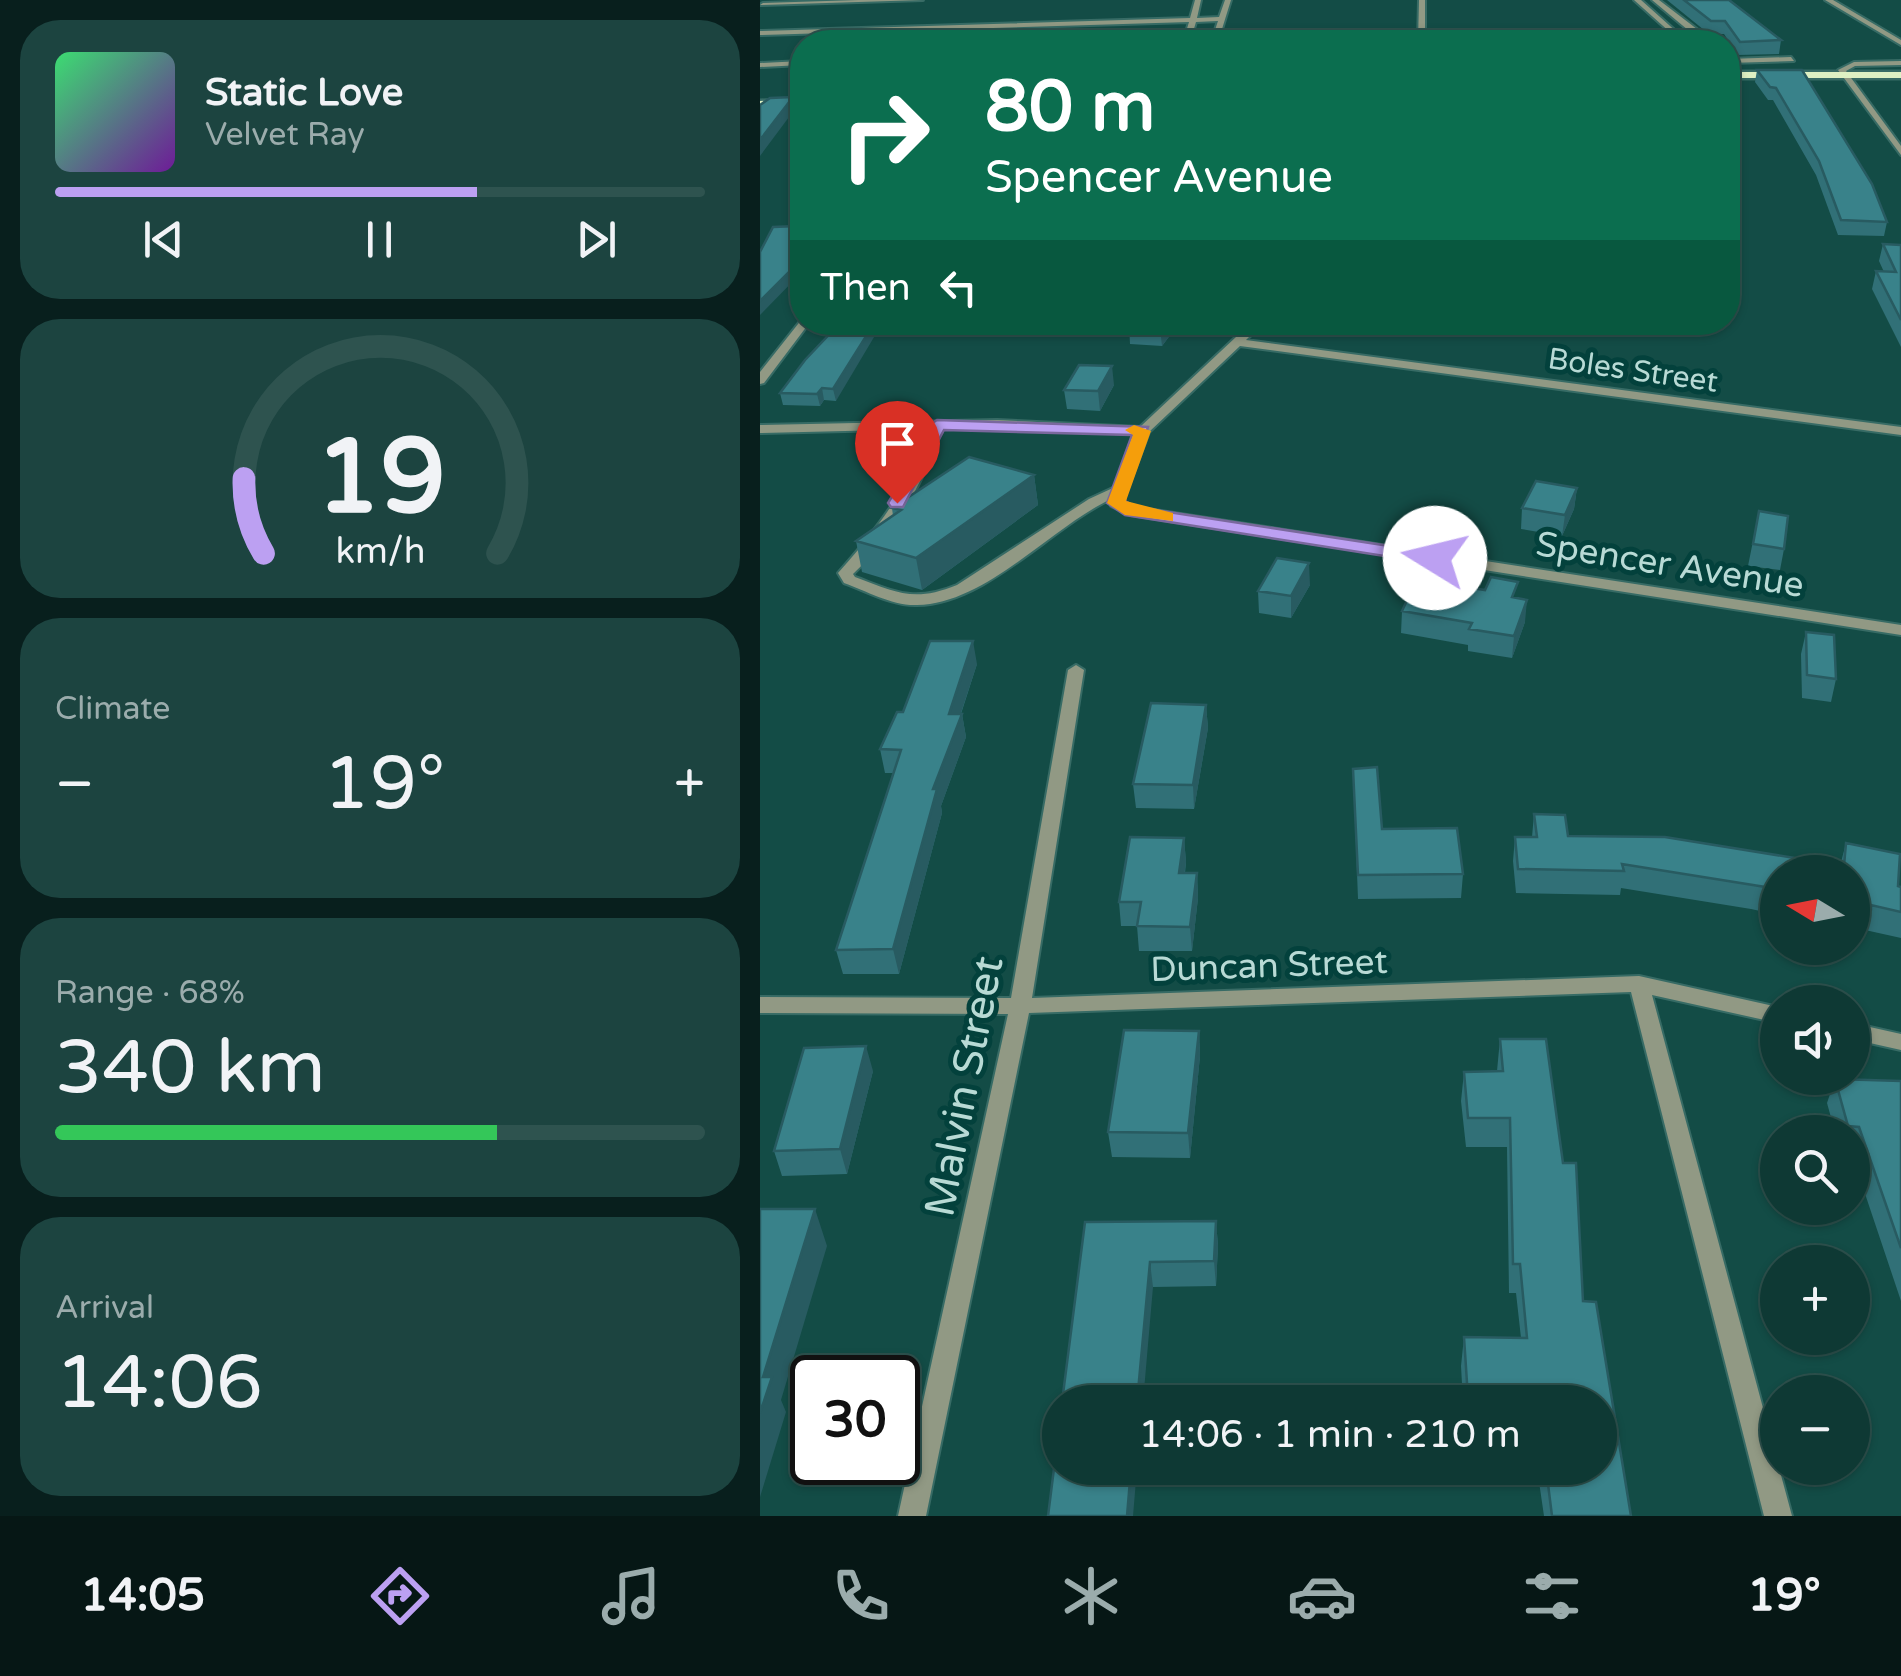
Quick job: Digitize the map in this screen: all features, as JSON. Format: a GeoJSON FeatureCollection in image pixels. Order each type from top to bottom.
{"type":"FeatureCollection","features":[{"type":"Feature","properties":{"kind":"main road"},"geometry":{"type":"LineString","coordinates":[[1740,75],[1901,75]]}},
{"type":"Feature","properties":{"kind":"main road"},"geometry":{"type":"LineString","coordinates":[[760,104],[790,103]]}},
{"type":"Feature","properties":{"kind":"street"},"geometry":{"type":"LineString","coordinates":[[764,4],[920,0]]}},
{"type":"Feature","properties":{"kind":"street"},"geometry":{"type":"LineString","coordinates":[[1191,30],[1198,0]]}},
{"type":"Feature","properties":{"kind":"street"},"geometry":{"type":"LineString","coordinates":[[1218,30],[1228,0]]}},
{"type":"Feature","properties":{"kind":"street"},"geometry":{"type":"LineString","coordinates":[[1422,0],[1422,30]]}},
{"type":"Feature","properties":{"kind":"street"},"geometry":{"type":"LineString","coordinates":[[1828,0],[1901,43]]}},
{"type":"Feature","properties":{"kind":"street"},"geometry":{"type":"LineString","coordinates":[[1641,3],[1658,3],[1693,30]]}},
{"type":"Feature","properties":{"kind":"street"},"geometry":{"type":"LineString","coordinates":[[1641,3],[1671,30]]}},
{"type":"Feature","properties":{"kind":"street"},"geometry":{"type":"LineString","coordinates":[[760,30],[797,4]]}},
{"type":"Feature","properties":{"kind":"street"},"geometry":{"type":"LineString","coordinates":[[760,30],[1221,18]]}},
{"type":"Feature","properties":{"kind":"street"},"geometry":{"type":"LineString","coordinates":[[1740,60],[1791,59]]}},
{"type":"Feature","properties":{"kind":"street"},"geometry":{"type":"LineString","coordinates":[[1901,62],[1844,66],[1845,74],[1901,152]]}},
{"type":"Feature","properties":{"kind":"street"},"geometry":{"type":"LineString","coordinates":[[760,64],[790,64]]}},
{"type":"Feature","properties":{"kind":"street"},"geometry":{"type":"LineString","coordinates":[[769,73],[778,64]]}},
{"type":"Feature","properties":{"kind":"street"},"geometry":{"type":"LineString","coordinates":[[760,380],[795,335]]}},
{"type":"Feature","properties":{"kind":"street"},"geometry":{"type":"LineString","coordinates":[[937,425],[930,447],[864,559],[845,573],[849,580],[914,602],[956,595],[1085,502],[1118,490],[1142,431],[1247,335]]}},
{"type":"Feature","properties":{"kind":"street","name":"Boles Street"},"geometry":{"type":"LineString","coordinates":[[1240,343],[1901,431]]}},
{"type":"Feature","properties":{"kind":"street"},"geometry":{"type":"LineString","coordinates":[[760,429],[937,425],[1142,431]]}},
{"type":"Feature","properties":{"kind":"street","name":"Spencer Avenue"},"geometry":{"type":"LineString","coordinates":[[1118,490],[1116,503],[1131,511],[1901,630]]}},
{"type":"Feature","properties":{"kind":"street","name":"Malvin Street"},"geometry":{"type":"LineString","coordinates":[[912,1516],[1020,1006],[1076,670]]}},
{"type":"Feature","properties":{"kind":"street"},"geometry":{"type":"LineString","coordinates":[[1639,984],[1778,1516]]}},
{"type":"Feature","properties":{"kind":"street","name":"Duncan Street"},"geometry":{"type":"LineString","coordinates":[[760,1005],[1020,1006],[1639,984],[1760,1010]]}},
{"type":"Feature","properties":{"kind":"street"},"geometry":{"type":"LineString","coordinates":[[1870,1035],[1901,1042]]}},
{"type":"Feature","properties":{"kind":"building"},"geometry":{"type":"Polygon","coordinates":[[[1684,0],[1729,0],[1781,40],[1740,42],[1740,30],[1731,30],[1725,21],[1711,21],[1684,0]]]}},
{"type":"Feature","properties":{"kind":"building"},"geometry":{"type":"Polygon","coordinates":[[[1757,70],[1802,70],[1872,184],[1887,222],[1841,220],[1819,161],[1776,88],[1770,87],[1757,70]]]}},
{"type":"Feature","properties":{"kind":"building"},"geometry":{"type":"Polygon","coordinates":[[[790,97],[790,101],[760,140],[760,105],[770,98],[790,97]]]}},
{"type":"Feature","properties":{"kind":"building"},"geometry":{"type":"Polygon","coordinates":[[[790,226],[790,271],[760,301],[760,252],[773,227],[790,226]]]}},
{"type":"Feature","properties":{"kind":"building"},"geometry":{"type":"Polygon","coordinates":[[[1883,244],[1901,245],[1901,320],[1876,271],[1896,272],[1883,244]]]}},
{"type":"Feature","properties":{"kind":"building"},"geometry":{"type":"Polygon","coordinates":[[[829,335],[867,335],[833,389],[822,388],[817,394],[780,393],[829,335]]]}},
{"type":"Feature","properties":{"kind":"building"},"geometry":{"type":"Polygon","coordinates":[[[1079,365],[1112,366],[1098,391],[1064,390],[1079,365]]]}},
{"type":"Feature","properties":{"kind":"building"},"geometry":{"type":"Polygon","coordinates":[[[969,457],[1034,475],[916,558],[856,541],[901,510],[892,508],[969,457]]]}},
{"type":"Feature","properties":{"kind":"building"},"geometry":{"type":"Polygon","coordinates":[[[1536,481],[1577,488],[1565,515],[1522,508],[1536,481]]]}},
{"type":"Feature","properties":{"kind":"building"},"geometry":{"type":"Polygon","coordinates":[[[1759,511],[1788,516],[1784,549],[1753,544],[1759,511]]]}},
{"type":"Feature","properties":{"kind":"building"},"geometry":{"type":"Polygon","coordinates":[[[1277,558],[1309,563],[1291,596],[1258,591],[1277,558]]]}},
{"type":"Feature","properties":{"kind":"building"},"geometry":{"type":"Polygon","coordinates":[[[1491,577],[1518,582],[1512,597],[1527,600],[1514,636],[1469,629],[1472,623],[1402,611],[1417,579],[1485,590],[1491,577]]]}},
{"type":"Feature","properties":{"kind":"building"},"geometry":{"type":"Polygon","coordinates":[[[1806,632],[1834,635],[1836,679],[1807,675],[1806,632]]]}},
{"type":"Feature","properties":{"kind":"building"},"geometry":{"type":"Polygon","coordinates":[[[930,641],[973,641],[949,714],[962,714],[933,789],[937,789],[893,949],[836,950],[901,750],[880,749],[897,712],[903,712],[930,641]]]}},
{"type":"Feature","properties":{"kind":"building"},"geometry":{"type":"Polygon","coordinates":[[[1151,703],[1206,705],[1193,785],[1133,784],[1151,703]]]}},
{"type":"Feature","properties":{"kind":"building"},"geometry":{"type":"Polygon","coordinates":[[[1377,767],[1382,829],[1457,828],[1463,874],[1358,875],[1353,769],[1377,767]]]}},
{"type":"Feature","properties":{"kind":"building"},"geometry":{"type":"Polygon","coordinates":[[[1534,814],[1565,815],[1568,836],[1665,837],[1776,855],[1760,855],[1760,886],[1622,864],[1624,871],[1518,869],[1515,837],[1537,837],[1534,814]]]}},
{"type":"Feature","properties":{"kind":"building"},"geometry":{"type":"Polygon","coordinates":[[[1130,837],[1184,838],[1179,873],[1197,873],[1190,927],[1137,926],[1141,902],[1119,902],[1130,837]]]}},
{"type":"Feature","properties":{"kind":"building"},"geometry":{"type":"Polygon","coordinates":[[[1846,843],[1900,854],[1901,912],[1871,905],[1871,909],[1870,855],[1845,855],[1846,843]]]}},
{"type":"Feature","properties":{"kind":"building"},"geometry":{"type":"Polygon","coordinates":[[[1124,1030],[1199,1031],[1188,1133],[1108,1132],[1124,1030]]]}},
{"type":"Feature","properties":{"kind":"building"},"geometry":{"type":"Polygon","coordinates":[[[1500,1039],[1546,1039],[1563,1163],[1576,1163],[1583,1301],[1596,1302],[1610,1385],[1467,1385],[1464,1337],[1527,1338],[1520,1264],[1513,1264],[1510,1118],[1468,1118],[1464,1072],[1503,1071],[1500,1039]]]}},
{"type":"Feature","properties":{"kind":"building"},"geometry":{"type":"Polygon","coordinates":[[[866,1046],[840,1149],[774,1151],[804,1048],[866,1046]]]}},
{"type":"Feature","properties":{"kind":"building"},"geometry":{"type":"Polygon","coordinates":[[[1870,1080],[1901,1081],[1901,1248],[1870,1159],[1870,1115],[1845,1115],[1839,1095],[1870,1095],[1870,1080]]]}},
{"type":"Feature","properties":{"kind":"building"},"geometry":{"type":"Polygon","coordinates":[[[760,1209],[815,1209],[763,1377],[772,1377],[760,1413],[760,1209]]]}},
{"type":"Feature","properties":{"kind":"building"},"geometry":{"type":"Polygon","coordinates":[[[1216,1221],[1214,1261],[1150,1262],[1139,1385],[1064,1385],[1085,1222],[1216,1221]]]}},
{"type":"Feature","properties":{"kind":"building"},"geometry":{"type":"Polygon","coordinates":[[[1617,1430],[1631,1516],[1552,1516],[1548,1485],[1617,1485],[1617,1430]]]}},
{"type":"Feature","properties":{"kind":"building"},"geometry":{"type":"Polygon","coordinates":[[[1052,1485],[1130,1485],[1127,1516],[1048,1516],[1052,1485]]]}},
{"type":"Feature","properties":{"kind":"slow traffic"},"geometry":{"type":"LineString","coordinates":[[1134,430],[1142,431],[1116,503],[1131,511],[1166,517]]}},
{"type":"Feature","properties":{"kind":"route"},"geometry":{"type":"LineString","coordinates":[[897,503],[930,447],[937,425],[1142,431],[1116,503],[1131,511],[1435,558]]}}]}
